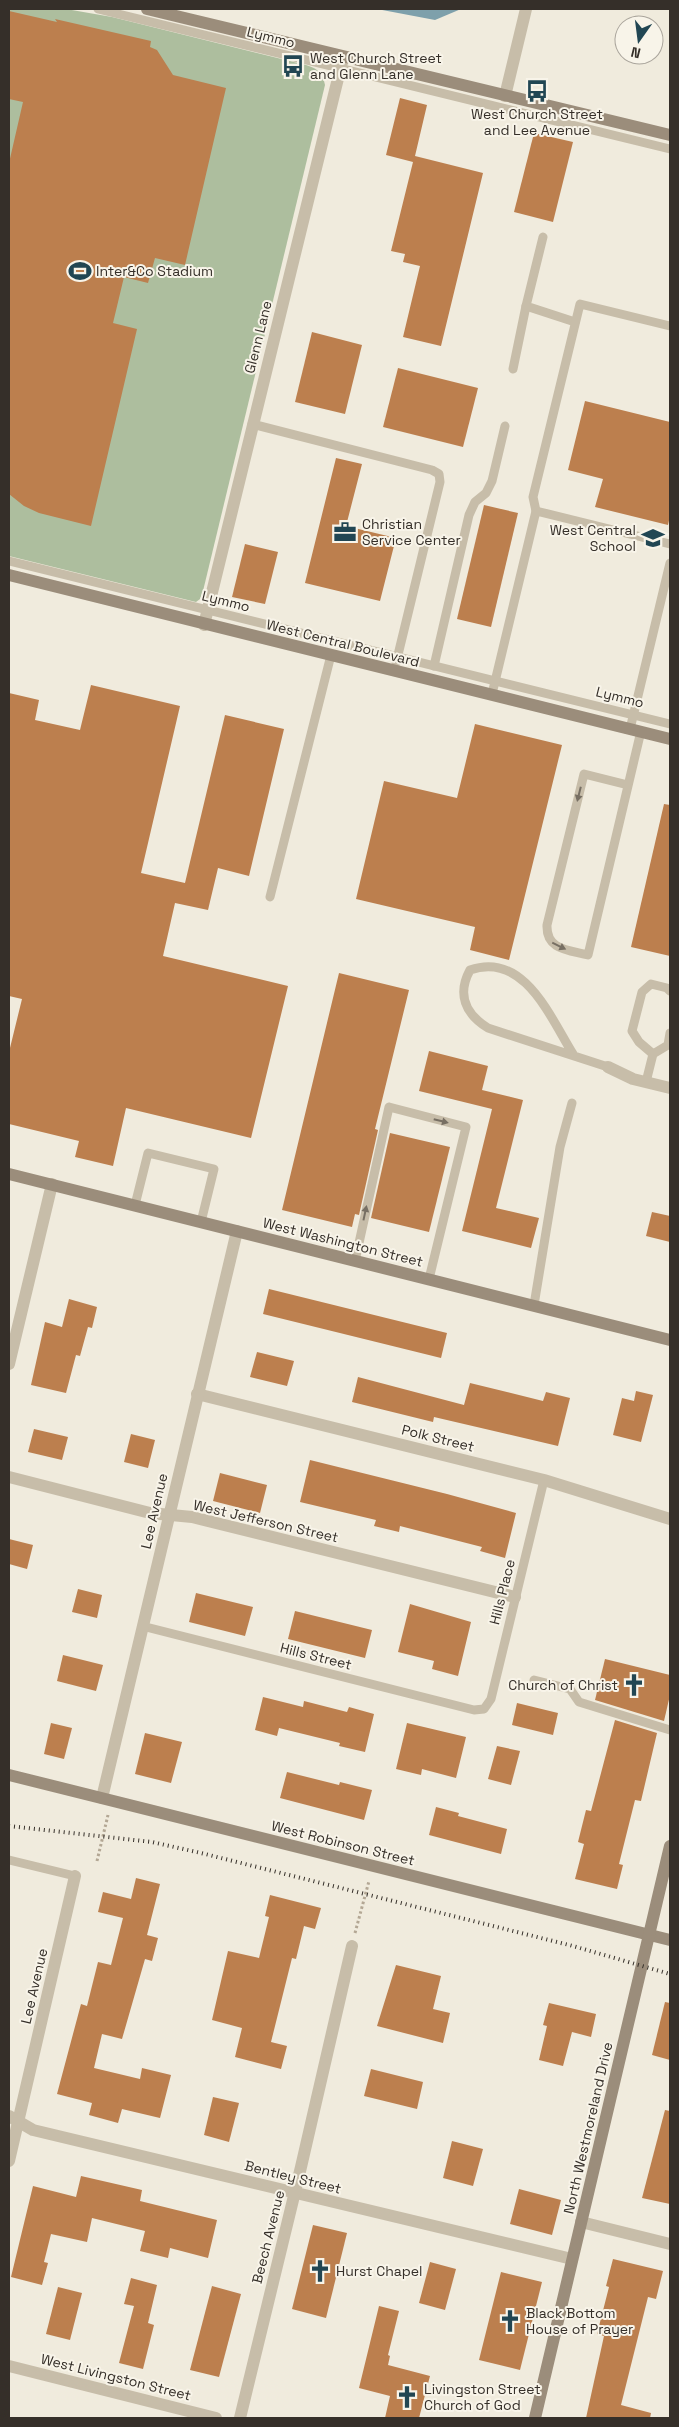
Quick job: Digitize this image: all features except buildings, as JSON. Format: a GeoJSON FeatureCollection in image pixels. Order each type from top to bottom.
{"type":"FeatureCollection","features":[{"type":"Feature","properties":{"kind":"street"},"geometry":{"type":"LineString","coordinates":[[147,9],[341,63],[505,96],[670,136]]}},
{"type":"Feature","properties":{"kind":"street"},"geometry":{"type":"LineString","coordinates":[[505,96],[526,9]]}},
{"type":"Feature","properties":{"kind":"street","name":"Glenn Lane"},"geometry":{"type":"LineString","coordinates":[[204,625],[341,63]]}},
{"type":"Feature","properties":{"kind":"street","name":"West Central Boulevard"},"geometry":{"type":"LineString","coordinates":[[9,576],[670,739]]}},
{"type":"Feature","properties":{"kind":"street"},"geometry":{"type":"LineString","coordinates":[[608,1067],[632,1079],[670,1088]]}},
{"type":"Feature","properties":{"kind":"street","name":"West Washington Street"},"geometry":{"type":"LineString","coordinates":[[9,1174],[670,1340]]}},
{"type":"Feature","properties":{"kind":"street"},"geometry":{"type":"LineString","coordinates":[[9,1364],[52,1184]]}},
{"type":"Feature","properties":{"kind":"street","name":"Lee Avenue"},"geometry":{"type":"LineString","coordinates":[[102,1798],[237,1231]]}},
{"type":"Feature","properties":{"kind":"street","name":"Polk Street"},"geometry":{"type":"LineString","coordinates":[[197,1394],[544,1480],[670,1519]]}},
{"type":"Feature","properties":{"kind":"street","name":"West Jefferson Street"},"geometry":{"type":"LineString","coordinates":[[9,1476],[150,1513],[192,1517],[515,1597]]}},
{"type":"Feature","properties":{"kind":"street","name":"West Robinson Street"},"geometry":{"type":"LineString","coordinates":[[9,1775],[670,1940]]}},
{"type":"Feature","properties":{"kind":"street","name":"North Westmoreland Drive"},"geometry":{"type":"LineString","coordinates":[[535,2418],[670,1846]]}},
{"type":"Feature","properties":{"kind":"street","name":"Lee Avenue"},"geometry":{"type":"LineString","coordinates":[[9,2161],[14,2118],[75,1876]]}},
{"type":"Feature","properties":{"kind":"street","name":"Beech Avenue"},"geometry":{"type":"LineString","coordinates":[[240,2418],[352,1946]]}},
{"type":"Feature","properties":{"kind":"street","name":"Bentley Street"},"geometry":{"type":"LineString","coordinates":[[14,2118],[34,2130],[572,2259]]}},
{"type":"Feature","properties":{"kind":"street"},"geometry":{"type":"LineString","coordinates":[[581,2222],[670,2244]]}},
{"type":"Feature","properties":{"kind":"street","name":"West Livingston Street"},"geometry":{"type":"LineString","coordinates":[[9,2366],[216,2418]]}},
{"type":"Feature","properties":{"kind":"lane","name":"Lymmo"},"geometry":{"type":"LineString","coordinates":[[98,9],[341,63],[670,149]]}},
{"type":"Feature","properties":{"kind":"lane"},"geometry":{"type":"LineString","coordinates":[[513,369],[543,237]]}},
{"type":"Feature","properties":{"kind":"lane"},"geometry":{"type":"LineString","coordinates":[[492,694],[536,511],[533,497],[580,304],[670,326]]}},
{"type":"Feature","properties":{"kind":"lane"},"geometry":{"type":"LineString","coordinates":[[526,306],[575,322]]}},
{"type":"Feature","properties":{"kind":"lane"},"geometry":{"type":"LineString","coordinates":[[252,424],[432,470],[440,474],[440,482],[395,670]]}},
{"type":"Feature","properties":{"kind":"lane"},"geometry":{"type":"LineString","coordinates":[[434,666],[469,516],[476,502],[486,493],[492,481],[505,426]]}},
{"type":"Feature","properties":{"kind":"lane"},"geometry":{"type":"LineString","coordinates":[[536,511],[670,544]]}},
{"type":"Feature","properties":{"kind":"lane","name":"Lymmo"},"geometry":{"type":"LineString","coordinates":[[9,561],[670,724]]}},
{"type":"Feature","properties":{"kind":"lane"},"geometry":{"type":"LineString","coordinates":[[628,785],[584,774],[547,925],[548,938],[558,948],[588,955],[628,785],[635,730],[634,714],[670,563]]}},
{"type":"Feature","properties":{"kind":"lane"},"geometry":{"type":"LineString","coordinates":[[270,897],[331,655]]}},
{"type":"Feature","properties":{"kind":"lane"},"geometry":{"type":"LineString","coordinates":[[573,1054],[532,989],[522,978],[508,970],[490,965],[470,970],[464,980],[463,992],[465,1004],[477,1021],[488,1028],[573,1054],[608,1067]]}},
{"type":"Feature","properties":{"kind":"lane"},"geometry":{"type":"LineString","coordinates":[[653,1054],[639,1042],[632,1031],[642,992],[651,984],[667,988],[670,991]]}},
{"type":"Feature","properties":{"kind":"lane"},"geometry":{"type":"LineString","coordinates":[[646,1082],[653,1054],[668,1045],[670,1033]]}},
{"type":"Feature","properties":{"kind":"lane"},"geometry":{"type":"LineString","coordinates":[[534,1305],[560,1147],[572,1104]]}},
{"type":"Feature","properties":{"kind":"lane"},"geometry":{"type":"LineString","coordinates":[[355,1261],[389,1108],[466,1127],[429,1279]]}},
{"type":"Feature","properties":{"kind":"lane"},"geometry":{"type":"LineString","coordinates":[[135,1205],[148,1153],[214,1169],[201,1222]]}},
{"type":"Feature","properties":{"kind":"lane","name":"Hills Place"},"geometry":{"type":"LineString","coordinates":[[484,1709],[491,1699],[544,1480]]}},
{"type":"Feature","properties":{"kind":"lane","name":"Hills Street"},"geometry":{"type":"LineString","coordinates":[[142,1626],[474,1710],[484,1709]]}},
{"type":"Feature","properties":{"kind":"lane"},"geometry":{"type":"LineString","coordinates":[[534,1680],[570,1689],[579,1702],[670,1730]]}},
{"type":"Feature","properties":{"kind":"lane"},"geometry":{"type":"LineString","coordinates":[[9,1860],[75,1876]]}},
{"type":"Feature","properties":{"kind":"path"},"geometry":{"type":"LineString","coordinates":[[97,1861],[107,1816]]}},
{"type":"Feature","properties":{"kind":"path"},"geometry":{"type":"LineString","coordinates":[[352,1946],[367,1886]]}},
{"type":"Feature","properties":{"kind":"green space"},"geometry":{"type":"Polygon","coordinates":[[[9,9],[66,9],[112,17],[306,65],[319,72],[324,81],[325,85],[203,591],[200,599],[196,602],[9,556],[9,9]]]}},
{"type":"Feature","properties":{"kind":"water"},"geometry":{"type":"Polygon","coordinates":[[[377,9],[461,9],[435,20],[377,9]]]}},
{"type":"Feature","properties":{"kind":"railway"},"geometry":{"type":"LineString","coordinates":[[9,1826],[152,1842],[573,1946],[670,1974]]}},
{"type":"Feature","properties":{"kind":"place","name":"West Church Street and Glenn Lane"},"geometry":{"type":"Point","coordinates":[293,66]}},
{"type":"Feature","properties":{"kind":"place","name":"West Church Street and Lee Avenue"},"geometry":{"type":"Point","coordinates":[537,91]}},
{"type":"Feature","properties":{"kind":"place","name":"Inter&Co Stadium"},"geometry":{"type":"Point","coordinates":[80,271]}},
{"type":"Feature","properties":{"kind":"place","name":"Christian Service Center"},"geometry":{"type":"Point","coordinates":[345,532]}},
{"type":"Feature","properties":{"kind":"place","name":"West Central School"},"geometry":{"type":"Point","coordinates":[653,538]}},
{"type":"Feature","properties":{"kind":"place","name":"Church of Christ"},"geometry":{"type":"Point","coordinates":[634,1685]}},
{"type":"Feature","properties":{"kind":"place","name":"Hurst Chapel"},"geometry":{"type":"Point","coordinates":[320,2271]}},
{"type":"Feature","properties":{"kind":"place","name":"Black Bottom House of Prayer"},"geometry":{"type":"Point","coordinates":[510,2321]}},
{"type":"Feature","properties":{"kind":"place","name":"Livingston Street Church of God"},"geometry":{"type":"Point","coordinates":[407,2397]}}]}
